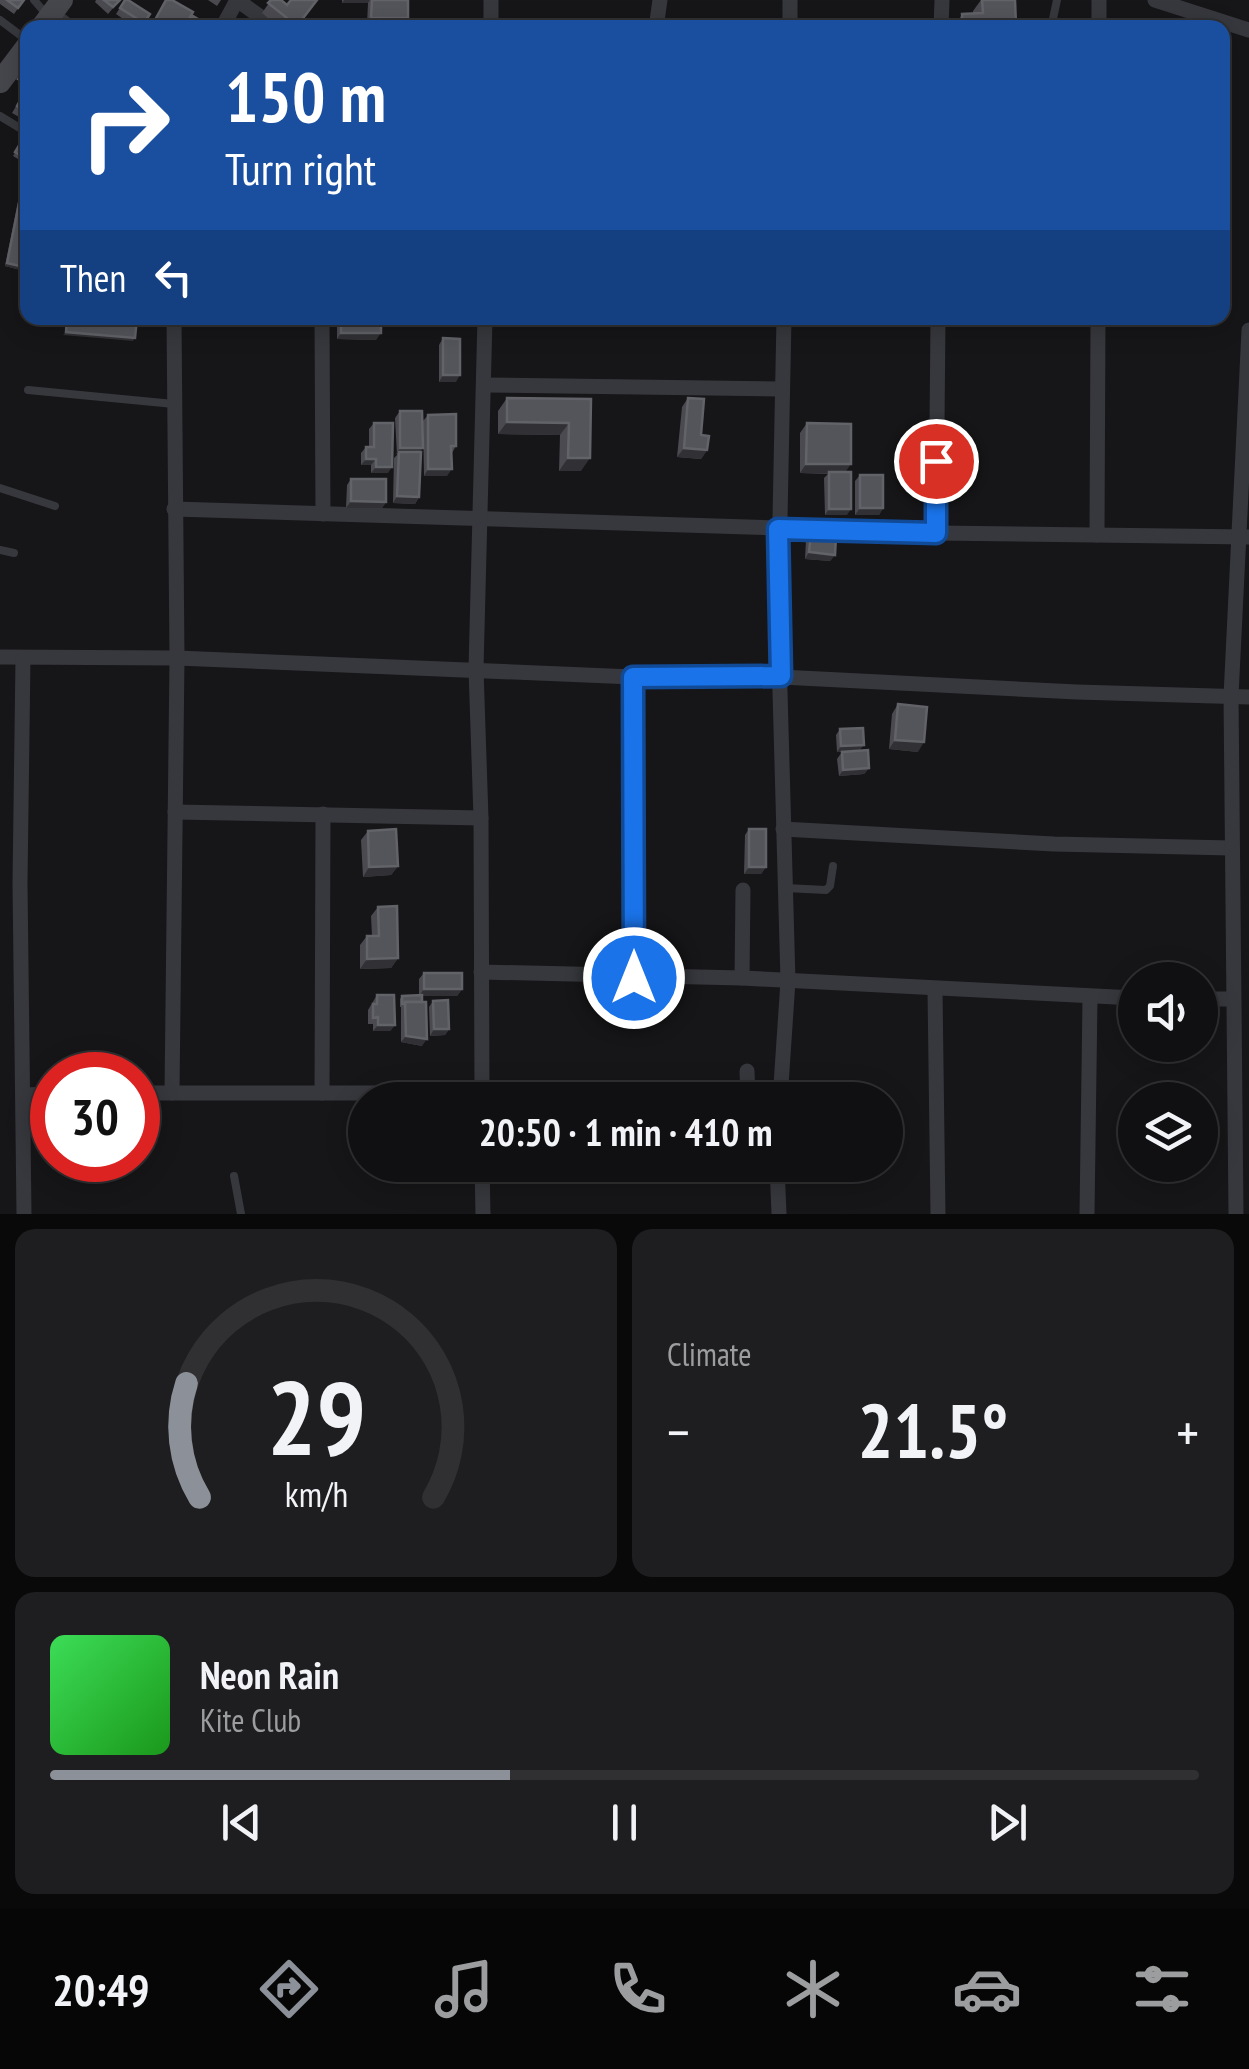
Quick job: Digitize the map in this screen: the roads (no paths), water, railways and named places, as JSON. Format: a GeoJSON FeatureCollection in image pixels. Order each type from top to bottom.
{"type":"FeatureCollection","features":[{"type":"Feature","properties":{"kind":"main road"},"geometry":{"type":"LineString","coordinates":[[0,82],[20,54]]}},
{"type":"Feature","properties":{"kind":"street"},"geometry":{"type":"LineString","coordinates":[[237,0],[265,20]]}},
{"type":"Feature","properties":{"kind":"street"},"geometry":{"type":"LineString","coordinates":[[1155,0],[1218,20]]}},
{"type":"Feature","properties":{"kind":"street"},"geometry":{"type":"LineString","coordinates":[[172,1093],[177,658],[174,325]]}},
{"type":"Feature","properties":{"kind":"street"},"geometry":{"type":"LineString","coordinates":[[322,325],[323,514]]}},
{"type":"Feature","properties":{"kind":"street"},"geometry":{"type":"LineString","coordinates":[[482,1082],[476,669],[486,325]]}},
{"type":"Feature","properties":{"kind":"street"},"geometry":{"type":"LineString","coordinates":[[781,1082],[788,981],[778,529],[784,325]]}},
{"type":"Feature","properties":{"kind":"street"},"geometry":{"type":"LineString","coordinates":[[936,533],[938,325]]}},
{"type":"Feature","properties":{"kind":"street"},"geometry":{"type":"LineString","coordinates":[[1097,534],[1098,325]]}},
{"type":"Feature","properties":{"kind":"street"},"geometry":{"type":"LineString","coordinates":[[1236,1214],[1242,1131],[1232,999],[1231,696],[1244,536],[1249,330]]}},
{"type":"Feature","properties":{"kind":"street"},"geometry":{"type":"LineString","coordinates":[[484,385],[781,389]]}},
{"type":"Feature","properties":{"kind":"street"},"geometry":{"type":"LineString","coordinates":[[174,509],[936,533],[1244,536]]}},
{"type":"Feature","properties":{"kind":"street"},"geometry":{"type":"LineString","coordinates":[[0,657],[177,658],[633,677],[781,676],[1058,692],[1249,697]]}},
{"type":"Feature","properties":{"kind":"street"},"geometry":{"type":"LineString","coordinates":[[22,658],[24,1214]]}},
{"type":"Feature","properties":{"kind":"street"},"geometry":{"type":"LineString","coordinates":[[633,677],[634,978]]}},
{"type":"Feature","properties":{"kind":"street"},"geometry":{"type":"LineString","coordinates":[[174,812],[481,818]]}},
{"type":"Feature","properties":{"kind":"street"},"geometry":{"type":"LineString","coordinates":[[322,1093],[323,814]]}},
{"type":"Feature","properties":{"kind":"street"},"geometry":{"type":"LineString","coordinates":[[783,829],[1054,844],[1231,848]]}},
{"type":"Feature","properties":{"kind":"street"},"geometry":{"type":"LineString","coordinates":[[742,978],[743,890]]}},
{"type":"Feature","properties":{"kind":"street"},"geometry":{"type":"LineString","coordinates":[[481,972],[742,978],[1118,998]]}},
{"type":"Feature","properties":{"kind":"street"},"geometry":{"type":"LineString","coordinates":[[936,990],[938,1214]]}},
{"type":"Feature","properties":{"kind":"street"},"geometry":{"type":"LineString","coordinates":[[1087,1214],[1090,998]]}},
{"type":"Feature","properties":{"kind":"street"},"geometry":{"type":"LineString","coordinates":[[1218,999],[1232,999]]}},
{"type":"Feature","properties":{"kind":"street"},"geometry":{"type":"LineString","coordinates":[[747,1072],[747,1082]]}},
{"type":"Feature","properties":{"kind":"street"},"geometry":{"type":"LineString","coordinates":[[160,1093],[348,1093]]}},
{"type":"Feature","properties":{"kind":"street"},"geometry":{"type":"LineString","coordinates":[[23,1095],[30,1095]]}},
{"type":"Feature","properties":{"kind":"street"},"geometry":{"type":"LineString","coordinates":[[482,1182],[483,1214]]}},
{"type":"Feature","properties":{"kind":"street"},"geometry":{"type":"LineString","coordinates":[[777,1182],[778,1214]]}},
{"type":"Feature","properties":{"kind":"lane"},"geometry":{"type":"LineString","coordinates":[[0,20],[20,36]]}},
{"type":"Feature","properties":{"kind":"lane"},"geometry":{"type":"LineString","coordinates":[[28,390],[174,404]]}},
{"type":"Feature","properties":{"kind":"lane"},"geometry":{"type":"LineString","coordinates":[[0,488],[55,506]]}},
{"type":"Feature","properties":{"kind":"lane"},"geometry":{"type":"LineString","coordinates":[[0,550],[14,553]]}},
{"type":"Feature","properties":{"kind":"lane"},"geometry":{"type":"LineString","coordinates":[[785,888],[826,890],[833,866]]}},
{"type":"Feature","properties":{"kind":"lane"},"geometry":{"type":"LineString","coordinates":[[234,1176],[241,1214]]}}]}
